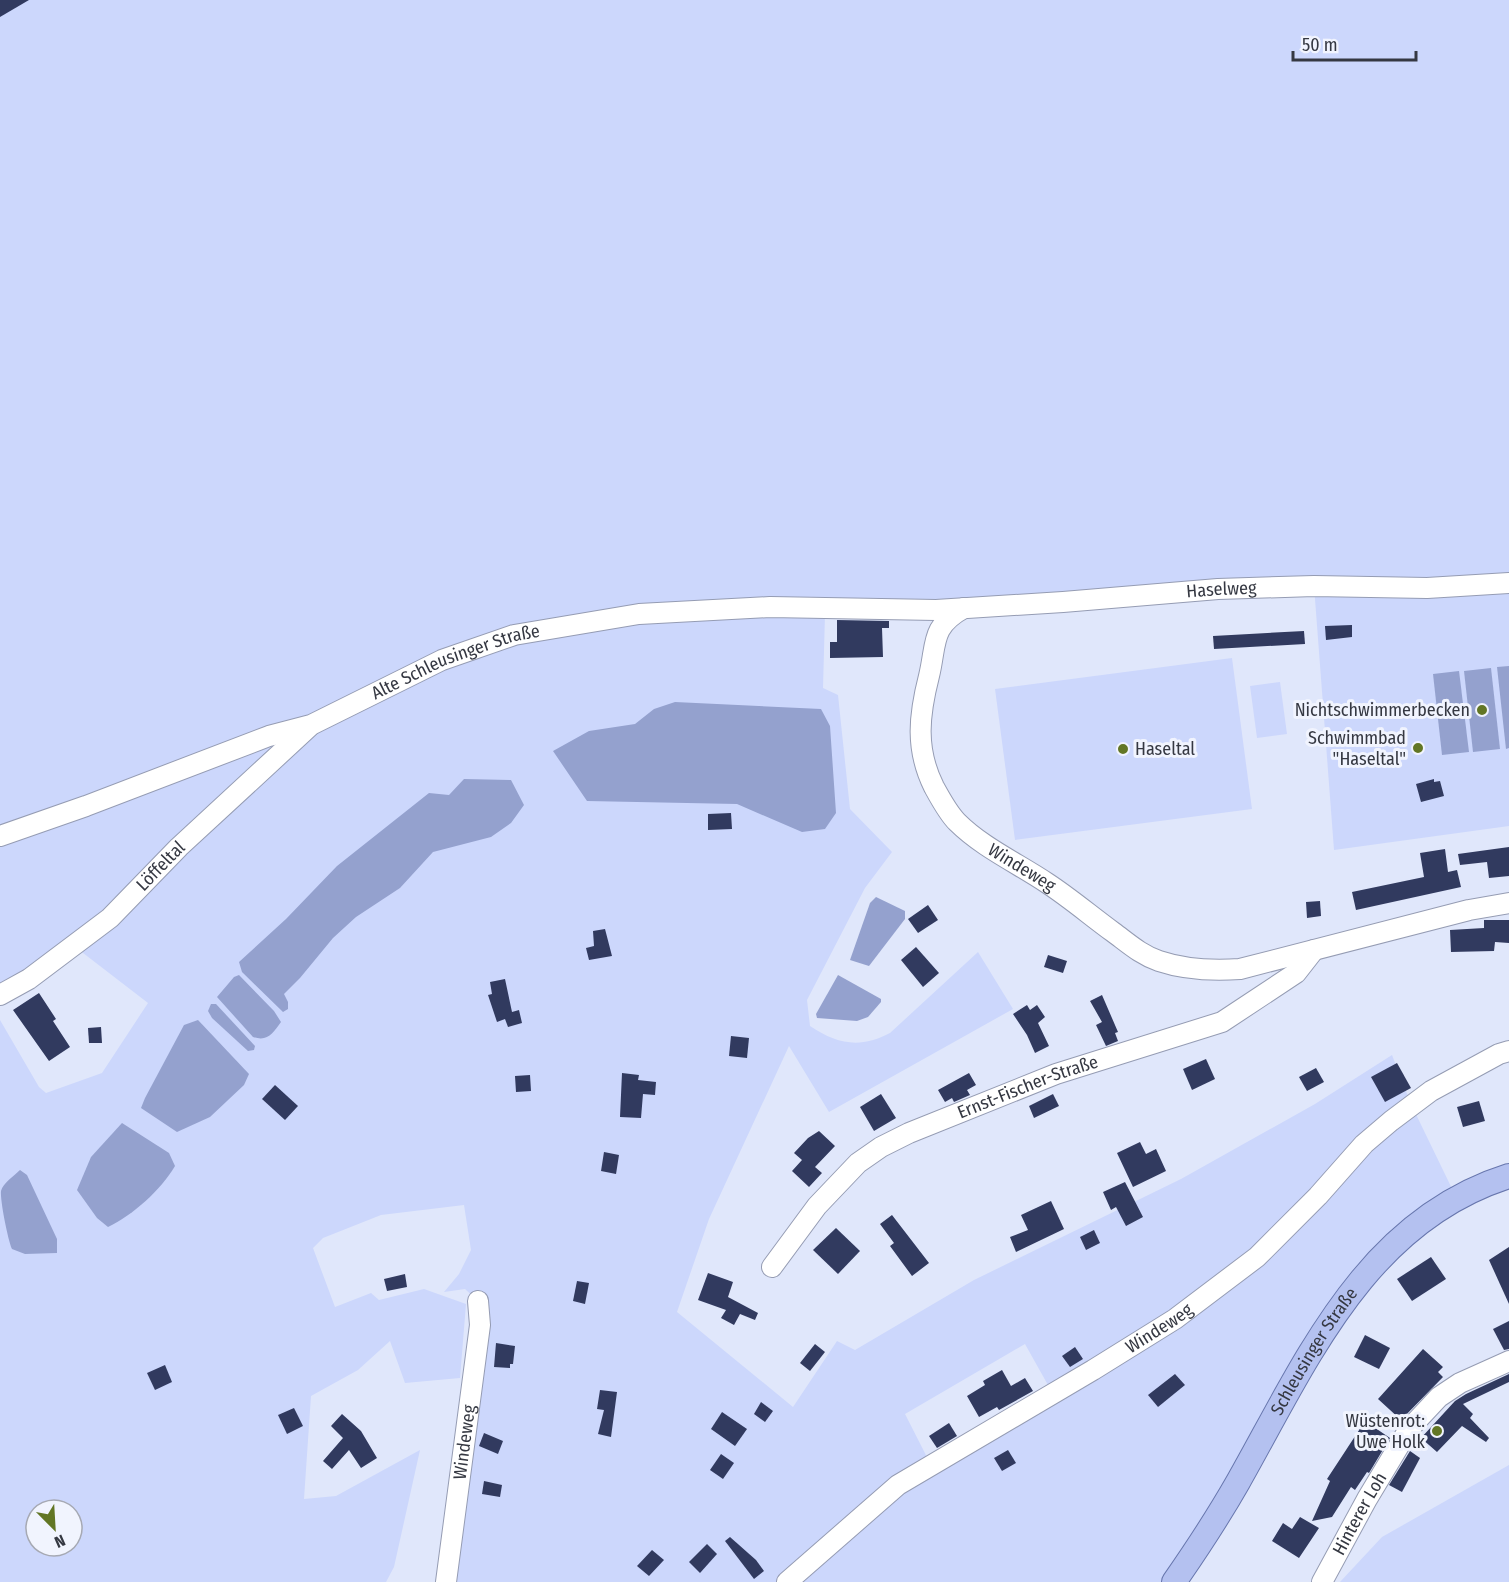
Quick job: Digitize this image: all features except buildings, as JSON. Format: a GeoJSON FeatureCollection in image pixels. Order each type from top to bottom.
{"type":"FeatureCollection","features":[{"type":"Feature","properties":{"kind":"main road","name":"Schleusinger Straße"},"geometry":{"type":"LineString","coordinates":[[1174,1582],[1205,1537],[1324,1328],[1358,1282],[1420,1221],[1457,1199],[1509,1176]]}},
{"type":"Feature","properties":{"kind":"street","name":"Haselweg"},"geometry":{"type":"LineString","coordinates":[[936,610],[1218,589],[1314,586],[1427,588],[1509,583]]}},
{"type":"Feature","properties":{"kind":"street","name":"Alte Schleusinger Straße"},"geometry":{"type":"LineString","coordinates":[[0,836],[86,806],[268,736],[311,725],[442,660],[514,635],[639,614],[770,607],[936,610]]}},
{"type":"Feature","properties":{"kind":"street"},"geometry":{"type":"LineString","coordinates":[[906,611],[921,621],[934,639],[948,618],[964,608]]}},
{"type":"Feature","properties":{"kind":"street","name":"Windeweg"},"geometry":{"type":"LineString","coordinates":[[934,639],[934,658],[920,713],[922,750],[933,786],[955,821],[1048,884],[1139,952],[1185,968],[1211,971],[1240,969],[1469,910],[1509,903]]}},
{"type":"Feature","properties":{"kind":"street","name":"Löffeltal"},"geometry":{"type":"LineString","coordinates":[[0,995],[29,980],[110,918],[179,847],[311,725]]}},
{"type":"Feature","properties":{"kind":"street","name":"Ernst-Fischer-Straße"},"geometry":{"type":"LineString","coordinates":[[772,1267],[818,1206],[858,1163],[881,1146],[1056,1074],[1222,1022],[1296,973],[1314,950]]}},
{"type":"Feature","properties":{"kind":"street","name":"Windeweg"},"geometry":{"type":"LineString","coordinates":[[787,1582],[898,1485],[1175,1319],[1257,1257],[1318,1196],[1364,1144],[1412,1104],[1431,1091],[1499,1054],[1509,1051]]}},
{"type":"Feature","properties":{"kind":"street","name":"Windeweg"},"geometry":{"type":"LineString","coordinates":[[446,1582],[480,1325],[478,1301]]}},
{"type":"Feature","properties":{"kind":"street","name":"Hinterer Loh"},"geometry":{"type":"LineString","coordinates":[[1322,1582],[1367,1499],[1409,1429],[1439,1397],[1460,1383],[1509,1361]]}},
{"type":"Feature","properties":{"kind":"shaded area"},"geometry":{"type":"Polygon","coordinates":[[[0,0],[1509,0],[1509,578],[825,614],[823,688],[838,695],[850,809],[892,852],[865,888],[807,1000],[810,1026],[830,1037],[849,1042],[859,1043],[879,1038],[890,1033],[978,952],[1013,1009],[829,1112],[789,1046],[709,1219],[677,1312],[793,1407],[837,1341],[855,1350],[974,1280],[1181,1179],[1315,1104],[1392,1055],[1411,1104],[1457,1199],[1387,1251],[1174,1582],[446,1582],[478,1301],[465,1289],[444,1292],[459,1274],[471,1250],[464,1205],[381,1215],[323,1238],[313,1248],[335,1307],[371,1293],[379,1300],[424,1289],[466,1304],[460,1378],[405,1383],[390,1341],[358,1370],[311,1396],[304,1499],[336,1496],[420,1450],[394,1567],[386,1582],[0,1582],[0,1020],[39,1087],[46,1093],[102,1073],[148,1003],[74,946],[0,995],[0,0]],[[1025,1344],[905,1414],[931,1465],[1053,1394],[1025,1344]]]}},
{"type":"Feature","properties":{"kind":"shaded area","name":"Schwimmbad \"Haseltal\""},"geometry":{"type":"Polygon","coordinates":[[[1509,583],[1509,826],[1334,850],[1314,586],[1509,583]]]}},
{"type":"Feature","properties":{"kind":"shaded area","name":"Haseltal"},"geometry":{"type":"Polygon","coordinates":[[[1232,658],[1252,809],[1015,840],[995,689],[1232,658]]]}},
{"type":"Feature","properties":{"kind":"shaded area"},"geometry":{"type":"Polygon","coordinates":[[[1509,666],[1509,748],[1506,749],[1497,667],[1509,666]]]}},
{"type":"Feature","properties":{"kind":"shaded area","name":"Nichtschwimmerbecken"},"geometry":{"type":"Polygon","coordinates":[[[1491,668],[1500,749],[1473,752],[1464,671],[1491,668]]]}},
{"type":"Feature","properties":{"kind":"shaded area"},"geometry":{"type":"Polygon","coordinates":[[[1459,671],[1469,752],[1442,755],[1433,674],[1459,671]]]}},
{"type":"Feature","properties":{"kind":"shaded area"},"geometry":{"type":"Polygon","coordinates":[[[1280,682],[1287,734],[1257,738],[1250,686],[1280,682]]]}},
{"type":"Feature","properties":{"kind":"shaded area"},"geometry":{"type":"Polygon","coordinates":[[[675,702],[821,709],[830,726],[836,813],[825,829],[802,832],[737,804],[587,801],[553,751],[589,731],[635,724],[654,709],[675,702]]]}},
{"type":"Feature","properties":{"kind":"shaded area"},"geometry":{"type":"Polygon","coordinates":[[[464,779],[511,780],[524,805],[511,823],[491,837],[433,852],[400,888],[356,917],[333,938],[284,994],[288,1002],[288,1009],[283,1012],[242,972],[239,962],[286,919],[337,866],[429,793],[449,795],[464,779]]]}},
{"type":"Feature","properties":{"kind":"shaded area"},"geometry":{"type":"Polygon","coordinates":[[[876,897],[905,911],[905,919],[869,966],[850,960],[870,903],[876,897]]]}},
{"type":"Feature","properties":{"kind":"shaded area"},"geometry":{"type":"Polygon","coordinates":[[[239,975],[274,1011],[281,1022],[273,1033],[266,1037],[253,1037],[217,997],[234,977],[239,975]]]}},
{"type":"Feature","properties":{"kind":"shaded area"},"geometry":{"type":"Polygon","coordinates":[[[838,975],[881,999],[868,1017],[857,1021],[817,1018],[816,1014],[838,975]]]}},
{"type":"Feature","properties":{"kind":"shaded area"},"geometry":{"type":"Polygon","coordinates":[[[211,1004],[216,1004],[255,1046],[254,1050],[248,1051],[212,1018],[208,1011],[211,1004]]]}},
{"type":"Feature","properties":{"kind":"shaded area"},"geometry":{"type":"Polygon","coordinates":[[[198,1020],[249,1074],[244,1085],[210,1117],[177,1132],[141,1108],[184,1025],[198,1020]]]}},
{"type":"Feature","properties":{"kind":"shaded area"},"geometry":{"type":"Polygon","coordinates":[[[122,1123],[169,1153],[175,1166],[146,1201],[108,1227],[97,1218],[77,1190],[91,1157],[122,1123]]]}},
{"type":"Feature","properties":{"kind":"shaded area"},"geometry":{"type":"Polygon","coordinates":[[[20,1170],[27,1175],[57,1239],[57,1253],[25,1254],[12,1249],[1,1191],[6,1182],[20,1170]]]}},
{"type":"Feature","properties":{"kind":"shaded area"},"geometry":{"type":"Polygon","coordinates":[[[1509,1465],[1509,1582],[1340,1582],[1382,1537],[1509,1465]]]}},
{"type":"Feature","properties":{"kind":"place","name":"Nichtschwimmerbecken"},"geometry":{"type":"Point","coordinates":[1482,710]}},
{"type":"Feature","properties":{"kind":"place","name":"Schwimmbad \"Haseltal\""},"geometry":{"type":"Point","coordinates":[1418,748]}},
{"type":"Feature","properties":{"kind":"place","name":"Haseltal"},"geometry":{"type":"Point","coordinates":[1123,749]}},
{"type":"Feature","properties":{"kind":"place","name":"Wüstenrot: Uwe Holk"},"geometry":{"type":"Point","coordinates":[1437,1431]}}]}
